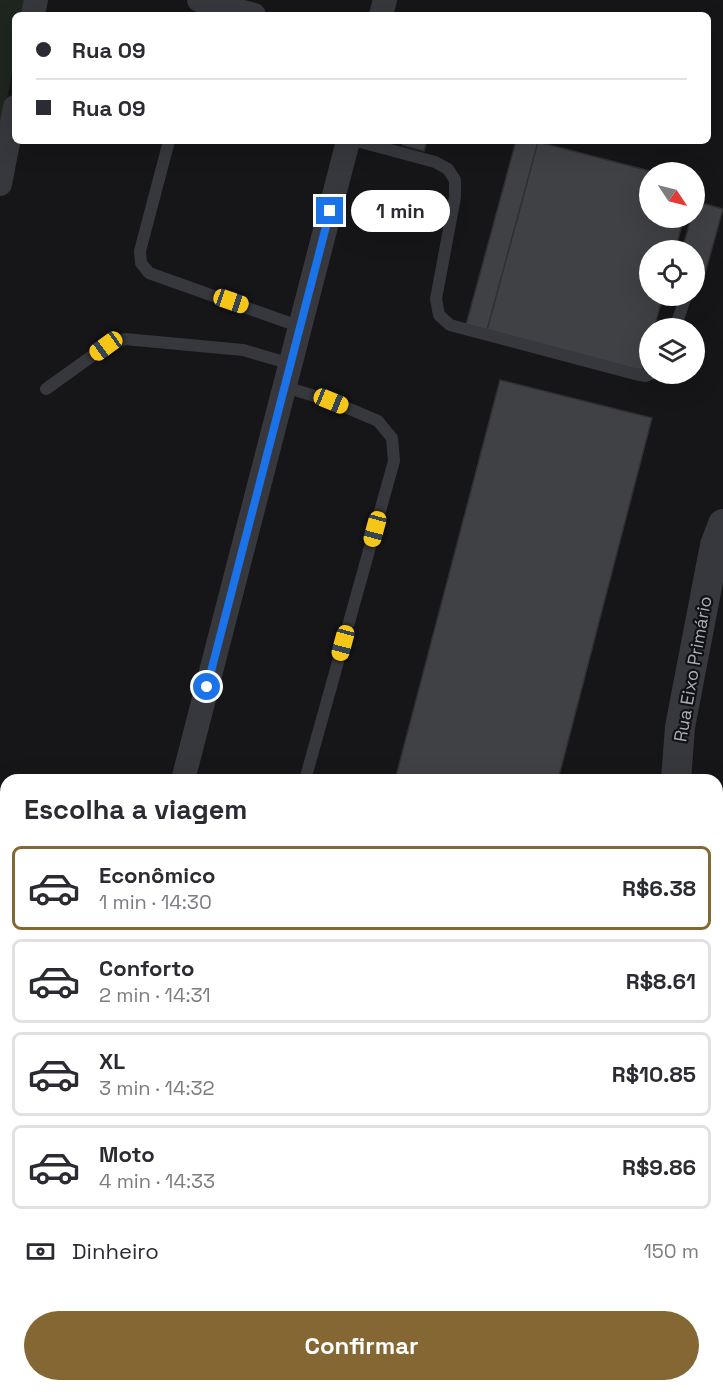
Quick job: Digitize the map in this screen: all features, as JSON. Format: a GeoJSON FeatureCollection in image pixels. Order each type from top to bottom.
{"type":"FeatureCollection","features":[{"type":"Feature","properties":{"kind":"street"},"geometry":{"type":"LineString","coordinates":[[199,0],[243,12]]}},
{"type":"Feature","properties":{"kind":"street"},"geometry":{"type":"LineString","coordinates":[[0,184],[12,122]]}},
{"type":"Feature","properties":{"kind":"street"},"geometry":{"type":"LineString","coordinates":[[185,774],[347,144]]}},
{"type":"Feature","properties":{"kind":"street","name":"Rua Eixo Primário"},"geometry":{"type":"LineString","coordinates":[[676,774],[680,727],[715,545],[723,524]]}},
{"type":"Feature","properties":{"kind":"lane"},"geometry":{"type":"LineString","coordinates":[[168,144],[140,251],[141,263],[149,273],[300,327]]}},
{"type":"Feature","properties":{"kind":"lane"},"geometry":{"type":"LineString","coordinates":[[368,144],[435,162],[448,169],[455,180],[436,299],[439,315],[450,325],[639,374]]}},
{"type":"Feature","properties":{"kind":"lane"},"geometry":{"type":"LineString","coordinates":[[46,389],[106,346],[125,339],[243,350],[331,401],[378,421],[392,438],[394,461],[306,774]]}},
{"type":"Feature","properties":{"kind":"shaded area"},"geometry":{"type":"Polygon","coordinates":[[[0,0],[26,0],[24,12],[12,12],[12,74],[0,132],[0,0]]]}},
{"type":"Feature","properties":{"kind":"building"},"geometry":{"type":"Polygon","coordinates":[[[402,144],[426,144],[424,151],[402,144]]]}},
{"type":"Feature","properties":{"kind":"building"},"geometry":{"type":"Polygon","coordinates":[[[515,144],[537,144],[487,330],[466,325],[515,144]]]}},
{"type":"Feature","properties":{"kind":"building"},"geometry":{"type":"Polygon","coordinates":[[[537,144],[546,144],[639,168],[639,228],[681,228],[678,240],[639,240],[639,306],[660,306],[657,318],[639,318],[639,370],[487,330],[537,144]]]}},
{"type":"Feature","properties":{"kind":"building"},"geometry":{"type":"Polygon","coordinates":[[[705,204],[723,209],[705,273],[705,240],[685,240],[688,228],[705,228],[705,204]]]}},
{"type":"Feature","properties":{"kind":"building"},"geometry":{"type":"Polygon","coordinates":[[[500,380],[652,418],[560,774],[397,774],[500,380]]]}},
{"type":"Feature","properties":{"kind":"route"},"geometry":{"type":"LineString","coordinates":[[207,687],[330,211]]}}]}
